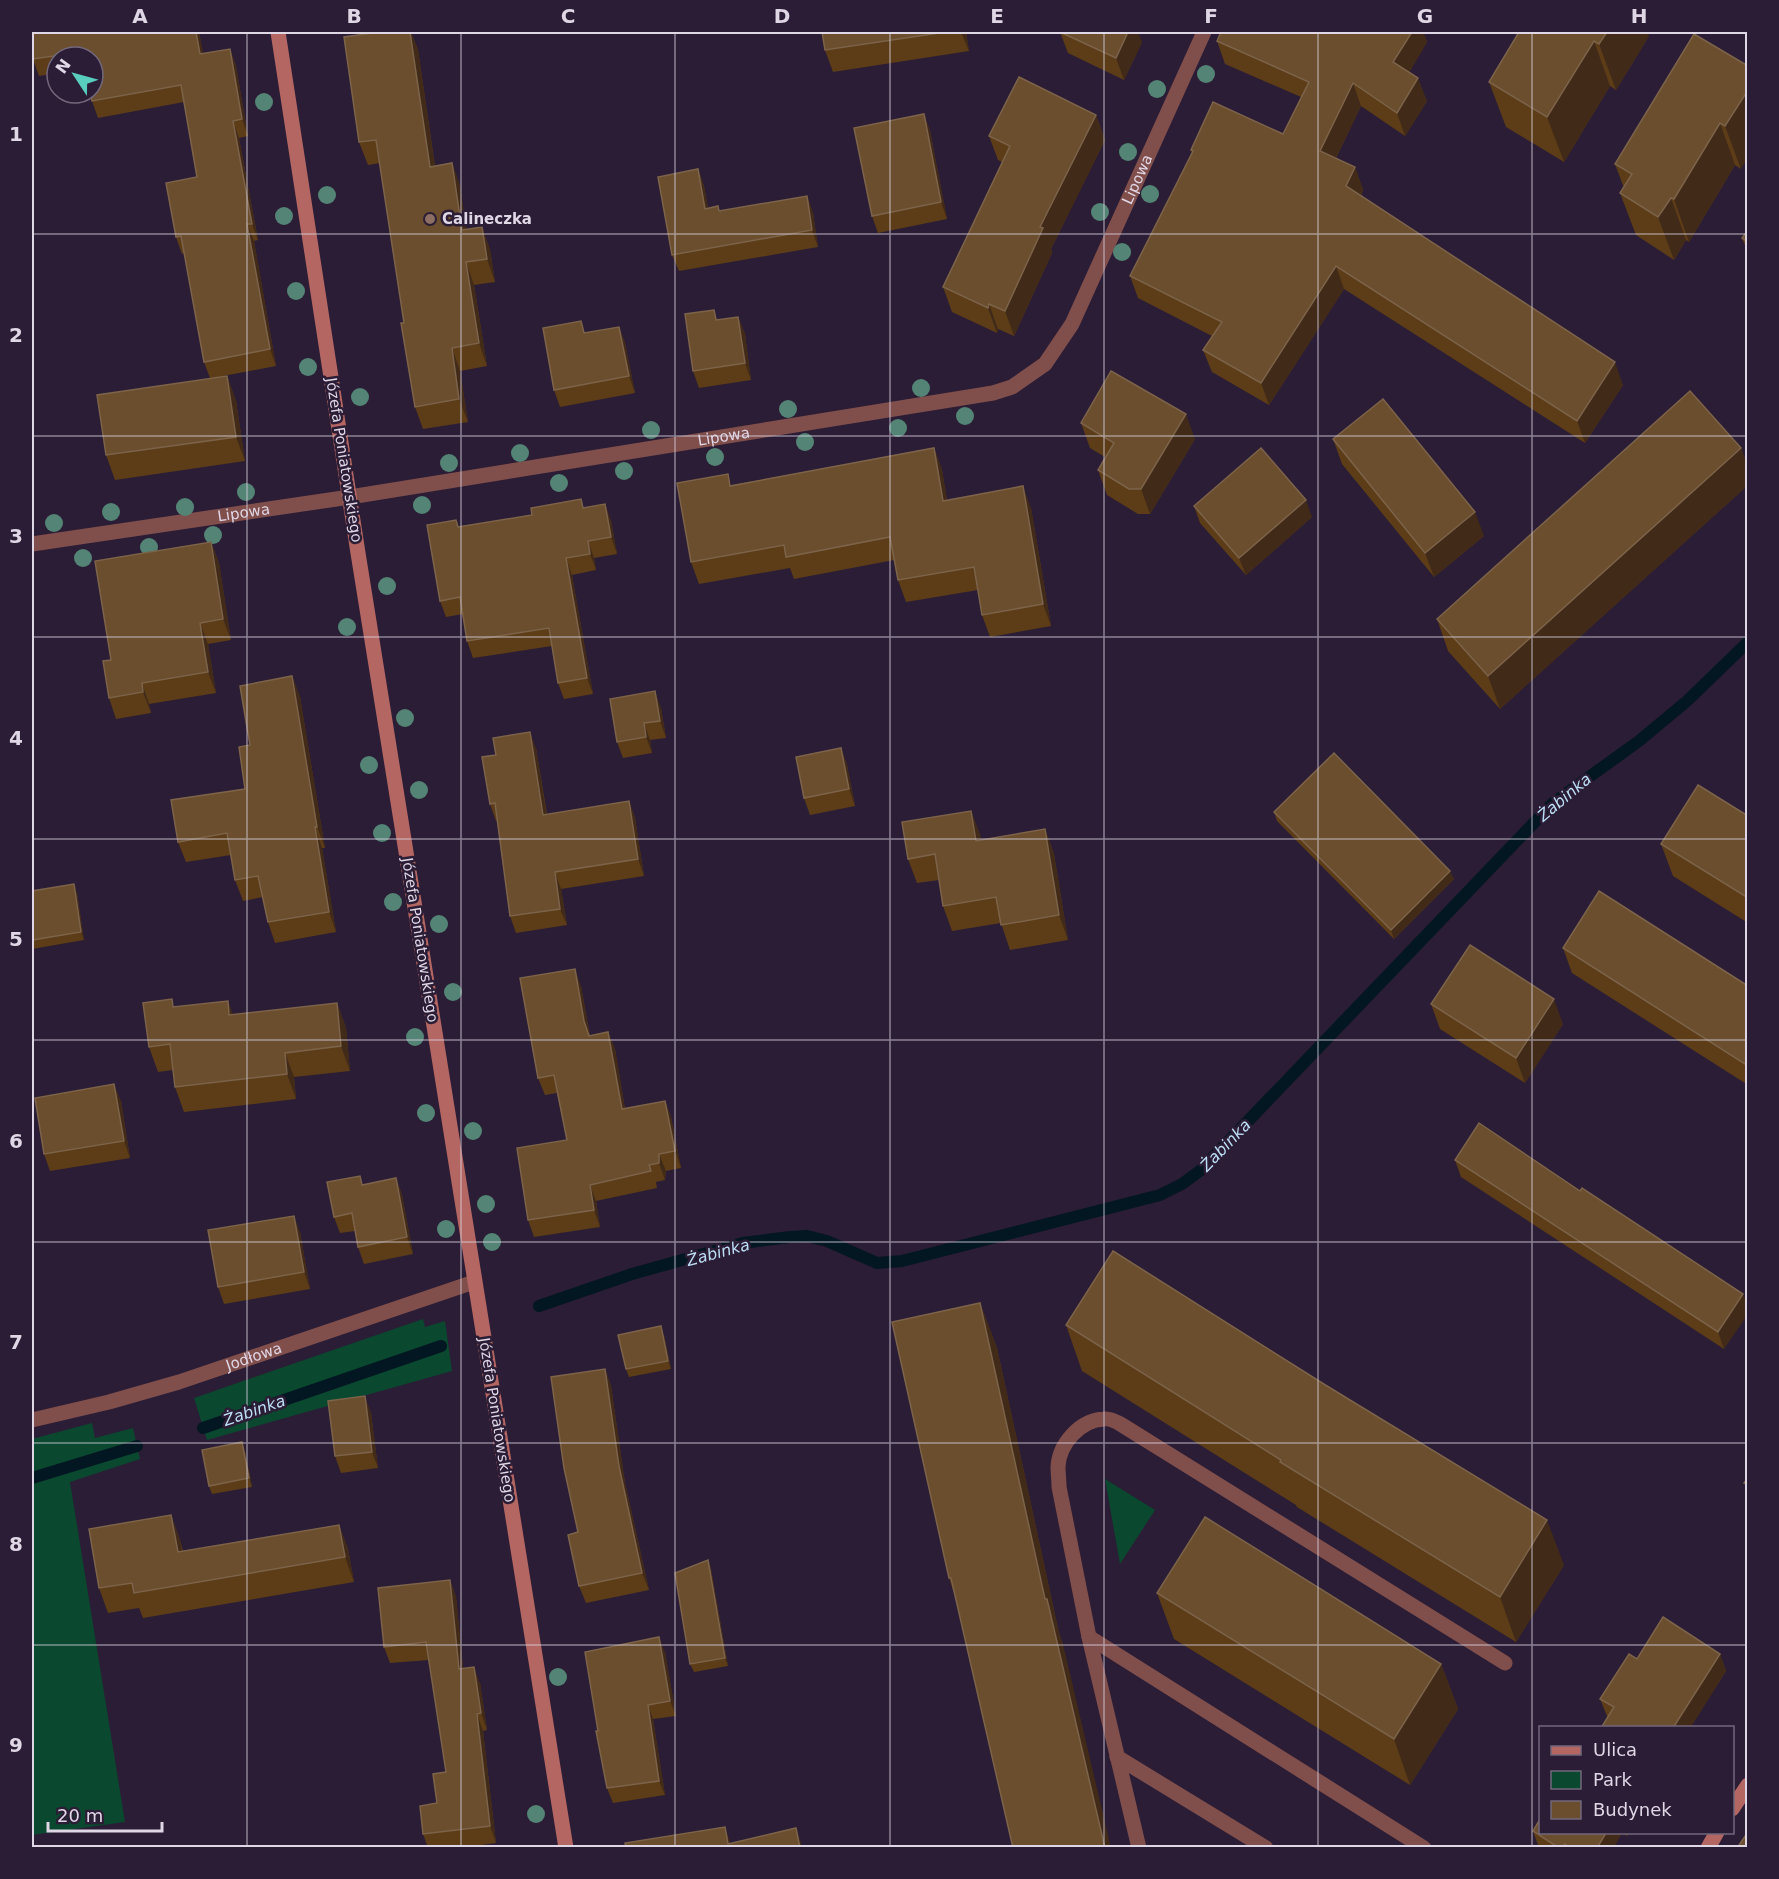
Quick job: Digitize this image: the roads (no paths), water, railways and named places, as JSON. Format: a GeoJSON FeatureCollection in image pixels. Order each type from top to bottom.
{"type":"FeatureCollection","features":[{"type":"Feature","properties":{"kind":"street","name":"Józefa Poniatowskiego"},"geometry":{"type":"LineString","coordinates":[[278,32],[474,1282],[566,1848]]}},
{"type":"Feature","properties":{"kind":"street","name":"Lipowa"},"geometry":{"type":"LineString","coordinates":[[32,544],[350,497],[973,397],[1012,387],[1045,364],[1072,324],[1204,32]]}},
{"type":"Feature","properties":{"kind":"street","name":"Jodłowa"},"geometry":{"type":"LineString","coordinates":[[32,1420],[109,1402],[179,1382],[474,1282]]}},
{"type":"Feature","properties":{"kind":"street"},"geometry":{"type":"LineString","coordinates":[[1138,1848],[1089,1637],[1059,1486],[1058,1466],[1063,1447],[1075,1432],[1089,1421],[1107,1418],[1122,1425],[1505,1663]]}},
{"type":"Feature","properties":{"kind":"street"},"geometry":{"type":"LineString","coordinates":[[1089,1637],[1414,1846]]}},
{"type":"Feature","properties":{"kind":"street"},"geometry":{"type":"LineString","coordinates":[[1117,1757],[1266,1848]]}},
{"type":"Feature","properties":{"kind":"street"},"geometry":{"type":"LineString","coordinates":[[1734,1806],[1748,1785]]}},
{"type":"Feature","properties":{"kind":"street"},"geometry":{"type":"LineString","coordinates":[[1708,1848],[1717,1834]]}},
{"type":"Feature","properties":{"kind":"waterway","name":"Żabinka"},"geometry":{"type":"LineString","coordinates":[[539,1306],[632,1274],[743,1243],[807,1236],[827,1241],[877,1263],[902,1261],[1160,1195],[1182,1184],[1201,1170],[1553,803],[1639,741],[1687,701],[1748,642]]}},
{"type":"Feature","properties":{"kind":"waterway","name":"Żabinka"},"geometry":{"type":"LineString","coordinates":[[203,1428],[441,1346]]}},
{"type":"Feature","properties":{"kind":"waterway","name":"Żabinka"},"geometry":{"type":"LineString","coordinates":[[32,1478],[137,1446]]}},
{"type":"Feature","properties":{"kind":"place","name":"Calineczka"},"geometry":{"type":"Point","coordinates":[430,219]}}]}
